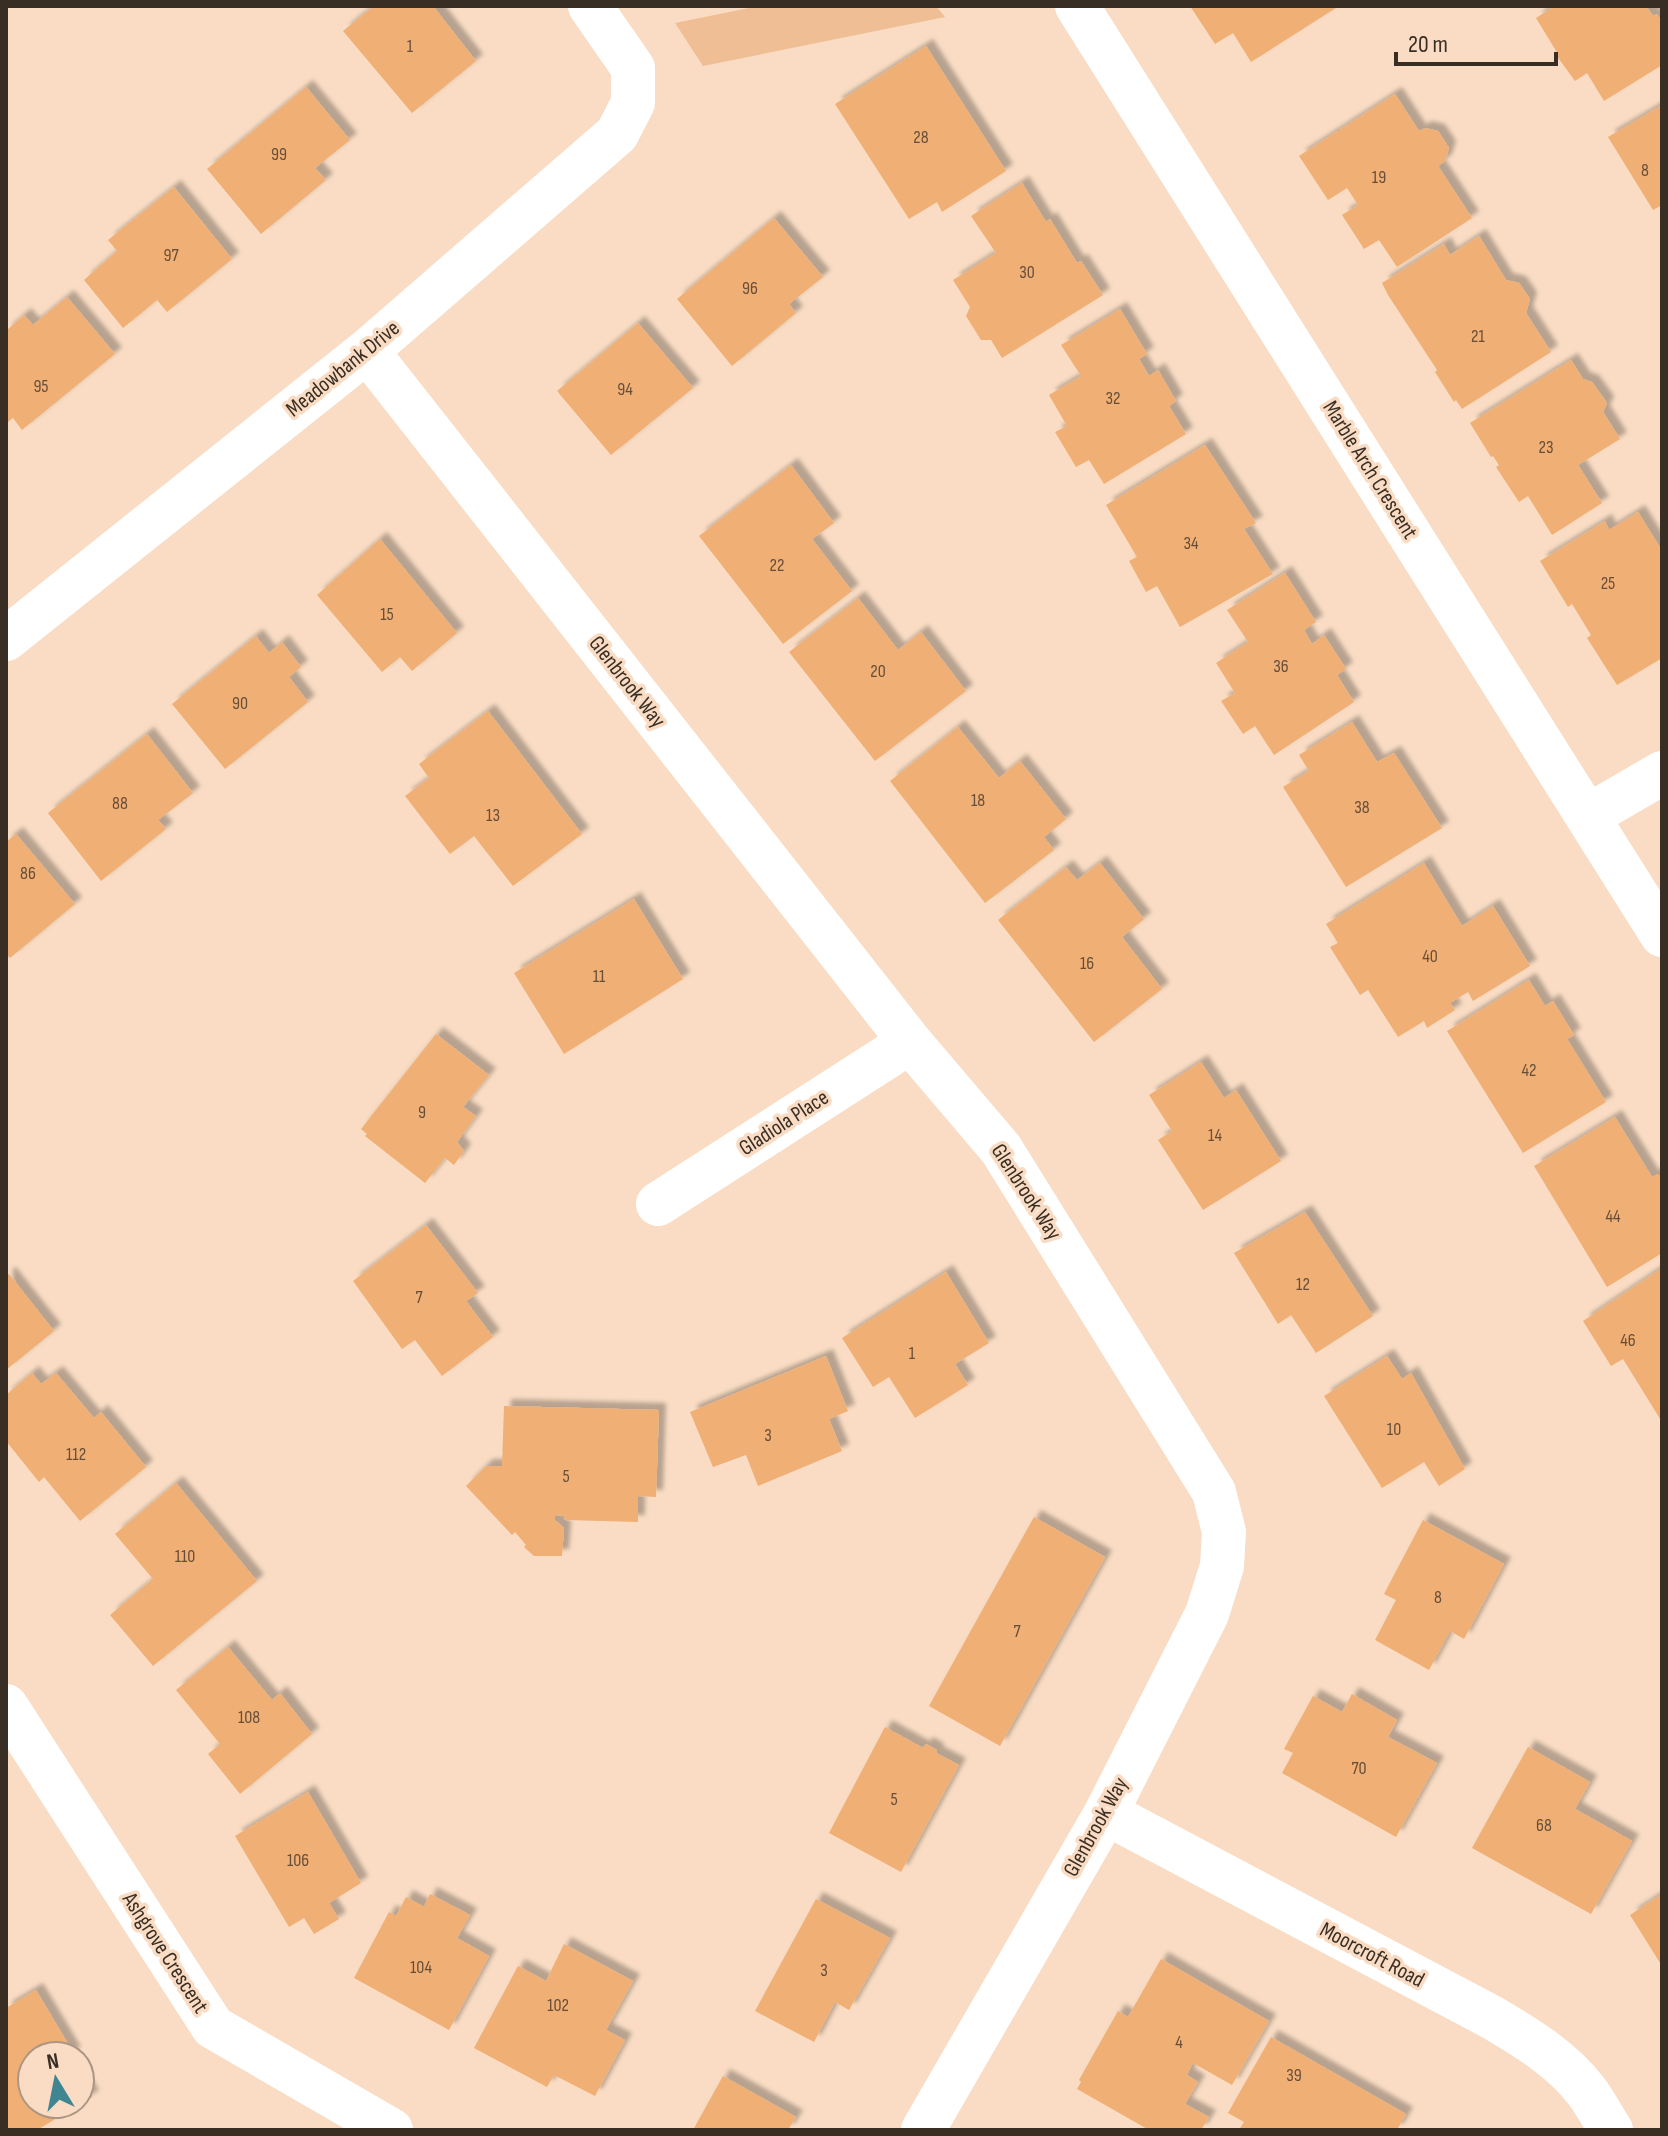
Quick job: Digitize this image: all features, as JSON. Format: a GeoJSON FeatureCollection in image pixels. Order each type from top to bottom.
{"type":"FeatureCollection","features":[{"type":"Feature","properties":{"kind":"street","name":"Meadowbank Drive"},"geometry":{"type":"LineString","coordinates":[[6,639],[367,351],[617,134],[633,103],[633,68],[590,6]]}},
{"type":"Feature","properties":{"kind":"street","name":"Marble Arch Crescent"},"geometry":{"type":"LineString","coordinates":[[1077,6],[1662,935]]}},
{"type":"Feature","properties":{"kind":"street","name":"Glenbrook Way"},"geometry":{"type":"LineString","coordinates":[[367,351],[910,1042],[1001,1149],[1214,1492],[1224,1532],[1222,1566],[1207,1614],[1106,1813],[923,2130]]}},
{"type":"Feature","properties":{"kind":"street"},"geometry":{"type":"LineString","coordinates":[[1588,816],[1662,773]]}},
{"type":"Feature","properties":{"kind":"street","name":"Gladiola Place"},"geometry":{"type":"LineString","coordinates":[[658,1204],[910,1042]]}},
{"type":"Feature","properties":{"kind":"street","name":"Ashgrove Crescent"},"geometry":{"type":"LineString","coordinates":[[6,1706],[213,2027],[391,2130]]}},
{"type":"Feature","properties":{"kind":"street","name":"Moorcroft Road"},"geometry":{"type":"LineString","coordinates":[[1106,1813],[1530,2040],[1587,2091],[1611,2130]]}},
{"type":"Feature","properties":{"kind":"shaded area"},"geometry":{"type":"Polygon","coordinates":[[[759,6],[936,6],[945,17],[703,66],[675,23],[759,6]]]}},
{"type":"Feature","properties":{"kind":"building"},"geometry":{"type":"Polygon","coordinates":[[[374,6],[433,6],[476,61],[412,113],[343,31],[374,6]]]}},
{"type":"Feature","properties":{"kind":"building"},"geometry":{"type":"Polygon","coordinates":[[[1190,6],[1339,6],[1251,62],[1233,33],[1215,44],[1190,6]]]}},
{"type":"Feature","properties":{"kind":"building"},"geometry":{"type":"Polygon","coordinates":[[[1555,6],[1646,6],[1653,16],[1657,14],[1662,23],[1662,65],[1604,101],[1587,73],[1575,81],[1556,55],[1536,18],[1555,6]]]}},
{"type":"Feature","properties":{"kind":"building"},"geometry":{"type":"Polygon","coordinates":[[[926,46],[1006,171],[942,212],[937,202],[909,219],[835,104],[926,46]]]}},
{"type":"Feature","properties":{"kind":"building"},"geometry":{"type":"Polygon","coordinates":[[[306,87],[350,140],[315,168],[326,180],[261,234],[207,169],[306,87]]]}},
{"type":"Feature","properties":{"kind":"building"},"geometry":{"type":"Polygon","coordinates":[[[1395,94],[1419,131],[1425,128],[1438,131],[1449,148],[1445,161],[1438,166],[1472,218],[1397,267],[1379,240],[1364,249],[1342,215],[1358,205],[1347,188],[1328,200],[1299,156],[1395,94]]]}},
{"type":"Feature","properties":{"kind":"building"},"geometry":{"type":"Polygon","coordinates":[[[1662,105],[1662,205],[1653,210],[1608,137],[1662,105]]]}},
{"type":"Feature","properties":{"kind":"building"},"geometry":{"type":"Polygon","coordinates":[[[1022,183],[1046,222],[1050,219],[1077,263],[1081,261],[1103,295],[1002,358],[991,340],[981,340],[966,316],[970,307],[953,280],[996,253],[971,216],[1022,183]]]}},
{"type":"Feature","properties":{"kind":"building"},"geometry":{"type":"Polygon","coordinates":[[[174,187],[232,259],[167,312],[157,300],[123,328],[84,280],[117,251],[108,240],[174,187]]]}},
{"type":"Feature","properties":{"kind":"building"},"geometry":{"type":"Polygon","coordinates":[[[774,218],[823,277],[789,304],[796,313],[732,366],[677,299],[774,218]]]}},
{"type":"Feature","properties":{"kind":"building"},"geometry":{"type":"Polygon","coordinates":[[[1479,236],[1506,280],[1519,283],[1530,299],[1526,313],[1551,352],[1462,409],[1456,400],[1454,402],[1382,283],[1444,244],[1450,255],[1479,236]]]}},
{"type":"Feature","properties":{"kind":"building"},"geometry":{"type":"Polygon","coordinates":[[[67,297],[115,354],[22,430],[13,418],[8,422],[6,420],[6,331],[24,315],[33,325],[67,297]]]}},
{"type":"Feature","properties":{"kind":"building"},"geometry":{"type":"Polygon","coordinates":[[[1120,309],[1147,354],[1139,359],[1149,376],[1158,370],[1176,401],[1169,406],[1186,434],[1104,484],[1089,460],[1076,467],[1055,432],[1067,426],[1049,395],[1081,376],[1061,345],[1120,309]]]}},
{"type":"Feature","properties":{"kind":"building"},"geometry":{"type":"Polygon","coordinates":[[[638,323],[693,388],[611,455],[557,391],[638,323]]]}},
{"type":"Feature","properties":{"kind":"building"},"geometry":{"type":"Polygon","coordinates":[[[1571,360],[1583,379],[1592,382],[1607,403],[1603,412],[1620,439],[1578,465],[1602,503],[1552,535],[1528,496],[1519,502],[1496,467],[1499,465],[1470,423],[1571,360]]]}},
{"type":"Feature","properties":{"kind":"building"},"geometry":{"type":"Polygon","coordinates":[[[1205,445],[1256,523],[1244,529],[1273,574],[1180,627],[1157,586],[1146,592],[1129,561],[1137,557],[1106,505],[1205,445]]]}},
{"type":"Feature","properties":{"kind":"building"},"geometry":{"type":"Polygon","coordinates":[[[791,465],[834,523],[812,539],[852,591],[783,644],[699,536],[791,465]]]}},
{"type":"Feature","properties":{"kind":"building"},"geometry":{"type":"Polygon","coordinates":[[[1638,512],[1662,551],[1662,658],[1617,685],[1587,638],[1591,635],[1572,604],[1568,607],[1540,561],[1605,521],[1609,530],[1638,512]]]}},
{"type":"Feature","properties":{"kind":"building"},"geometry":{"type":"Polygon","coordinates":[[[380,539],[457,633],[412,671],[400,657],[382,672],[317,595],[380,539]]]}},
{"type":"Feature","properties":{"kind":"building"},"geometry":{"type":"Polygon","coordinates":[[[1285,573],[1316,622],[1304,630],[1312,644],[1324,635],[1346,669],[1337,675],[1354,702],[1274,755],[1255,726],[1243,734],[1221,701],[1235,693],[1216,663],[1248,642],[1227,610],[1285,573]]]}},
{"type":"Feature","properties":{"kind":"building"},"geometry":{"type":"Polygon","coordinates":[[[858,598],[898,650],[921,632],[966,691],[875,761],[789,652],[858,598]]]}},
{"type":"Feature","properties":{"kind":"building"},"geometry":{"type":"Polygon","coordinates":[[[256,636],[269,653],[282,642],[301,667],[289,677],[308,702],[225,769],[172,704],[256,636]]]}},
{"type":"Feature","properties":{"kind":"building"},"geometry":{"type":"Polygon","coordinates":[[[488,711],[582,834],[513,886],[474,836],[450,854],[405,796],[429,778],[419,764],[488,711]]]}},
{"type":"Feature","properties":{"kind":"building"},"geometry":{"type":"Polygon","coordinates":[[[1352,722],[1377,762],[1394,753],[1442,828],[1346,887],[1283,787],[1309,771],[1299,755],[1352,722]]]}},
{"type":"Feature","properties":{"kind":"building"},"geometry":{"type":"Polygon","coordinates":[[[958,727],[999,778],[1020,761],[1066,819],[1044,837],[1054,850],[985,903],[890,781],[958,727]]]}},
{"type":"Feature","properties":{"kind":"building"},"geometry":{"type":"Polygon","coordinates":[[[147,734],[193,793],[158,820],[166,829],[101,881],[48,813],[147,734]]]}},
{"type":"Feature","properties":{"kind":"building"},"geometry":{"type":"Polygon","coordinates":[[[16,834],[75,904],[10,958],[6,954],[6,842],[16,834]]]}},
{"type":"Feature","properties":{"kind":"building"},"geometry":{"type":"Polygon","coordinates":[[[1100,863],[1144,919],[1122,937],[1162,989],[1094,1042],[998,920],[1066,867],[1077,880],[1100,863]]]}},
{"type":"Feature","properties":{"kind":"building"},"geometry":{"type":"Polygon","coordinates":[[[1424,863],[1462,926],[1493,906],[1530,966],[1473,1001],[1468,992],[1450,1003],[1455,1010],[1427,1028],[1424,1021],[1398,1037],[1368,990],[1360,995],[1330,947],[1338,943],[1326,924],[1424,863]]]}},
{"type":"Feature","properties":{"kind":"building"},"geometry":{"type":"Polygon","coordinates":[[[634,899],[683,979],[564,1054],[514,973],[634,899]]]}},
{"type":"Feature","properties":{"kind":"building"},"geometry":{"type":"Polygon","coordinates":[[[1529,980],[1545,1006],[1553,1001],[1574,1035],[1567,1039],[1606,1102],[1523,1153],[1447,1031],[1529,980]]]}},
{"type":"Feature","properties":{"kind":"building"},"geometry":{"type":"Polygon","coordinates":[[[436,1034],[489,1075],[463,1107],[476,1116],[457,1142],[464,1151],[454,1165],[445,1158],[425,1183],[365,1136],[367,1134],[361,1129],[436,1034]]]}},
{"type":"Feature","properties":{"kind":"building"},"geometry":{"type":"Polygon","coordinates":[[[1201,1062],[1224,1098],[1236,1090],[1281,1161],[1203,1210],[1158,1140],[1172,1131],[1149,1095],[1201,1062]]]}},
{"type":"Feature","properties":{"kind":"building"},"geometry":{"type":"Polygon","coordinates":[[[1615,1117],[1652,1177],[1658,1174],[1662,1179],[1662,1253],[1607,1287],[1534,1166],[1615,1117]]]}},
{"type":"Feature","properties":{"kind":"building"},"geometry":{"type":"Polygon","coordinates":[[[1305,1212],[1373,1316],[1316,1353],[1291,1315],[1278,1324],[1234,1253],[1305,1212]]]}},
{"type":"Feature","properties":{"kind":"building"},"geometry":{"type":"Polygon","coordinates":[[[426,1225],[478,1293],[466,1301],[493,1337],[442,1376],[415,1340],[402,1349],[353,1281],[426,1225]]]}},
{"type":"Feature","properties":{"kind":"building"},"geometry":{"type":"Polygon","coordinates":[[[1662,1268],[1662,1422],[1623,1359],[1611,1366],[1583,1321],[1662,1268]]]}},
{"type":"Feature","properties":{"kind":"building"},"geometry":{"type":"Polygon","coordinates":[[[946,1272],[989,1343],[955,1364],[968,1385],[915,1418],[889,1377],[873,1387],[842,1338],[946,1272]]]}},
{"type":"Feature","properties":{"kind":"building"},"geometry":{"type":"Polygon","coordinates":[[[9,1274],[54,1331],[6,1370],[6,1276],[9,1274]]]}},
{"type":"Feature","properties":{"kind":"building"},"geometry":{"type":"Polygon","coordinates":[[[826,1356],[848,1411],[829,1419],[842,1451],[758,1486],[746,1455],[713,1467],[690,1412],[826,1356]]]}},
{"type":"Feature","properties":{"kind":"building"},"geometry":{"type":"Polygon","coordinates":[[[1387,1356],[1402,1379],[1411,1373],[1465,1469],[1439,1486],[1424,1462],[1382,1488],[1324,1396],[1387,1356]]]}},
{"type":"Feature","properties":{"kind":"building"},"geometry":{"type":"Polygon","coordinates":[[[32,1373],[41,1384],[56,1373],[94,1418],[101,1412],[146,1467],[80,1521],[44,1477],[39,1482],[6,1441],[6,1395],[32,1373]]]}},
{"type":"Feature","properties":{"kind":"building"},"geometry":{"type":"Polygon","coordinates":[[[504,1406],[659,1410],[656,1497],[638,1496],[638,1522],[565,1520],[564,1516],[555,1515],[555,1520],[564,1528],[562,1556],[534,1556],[515,1532],[512,1535],[466,1486],[486,1466],[502,1466],[504,1406]]]}},
{"type":"Feature","properties":{"kind":"building"},"geometry":{"type":"Polygon","coordinates":[[[176,1483],[257,1581],[153,1666],[110,1615],[153,1579],[115,1534],[176,1483]]]}},
{"type":"Feature","properties":{"kind":"building"},"geometry":{"type":"Polygon","coordinates":[[[1034,1517],[1105,1557],[1000,1746],[929,1706],[1034,1517]]]}},
{"type":"Feature","properties":{"kind":"building"},"geometry":{"type":"Polygon","coordinates":[[[1423,1520],[1504,1564],[1464,1639],[1450,1631],[1429,1670],[1375,1640],[1396,1600],[1384,1594],[1423,1520]]]}},
{"type":"Feature","properties":{"kind":"building"},"geometry":{"type":"Polygon","coordinates":[[[228,1647],[272,1700],[280,1693],[312,1734],[240,1794],[208,1754],[220,1744],[176,1690],[228,1647]]]}},
{"type":"Feature","properties":{"kind":"building"},"geometry":{"type":"Polygon","coordinates":[[[1352,1694],[1397,1720],[1388,1737],[1437,1763],[1396,1837],[1282,1773],[1293,1753],[1284,1749],[1313,1696],[1342,1712],[1352,1694]]]}},
{"type":"Feature","properties":{"kind":"building"},"geometry":{"type":"Polygon","coordinates":[[[885,1727],[923,1748],[926,1744],[959,1765],[901,1872],[829,1833],[885,1727]]]}},
{"type":"Feature","properties":{"kind":"building"},"geometry":{"type":"Polygon","coordinates":[[[1528,1747],[1590,1782],[1575,1809],[1632,1841],[1591,1914],[1472,1848],[1528,1747]]]}},
{"type":"Feature","properties":{"kind":"building"},"geometry":{"type":"Polygon","coordinates":[[[308,1792],[361,1883],[329,1903],[339,1919],[314,1934],[304,1918],[289,1927],[235,1836],[308,1792]]]}},
{"type":"Feature","properties":{"kind":"building"},"geometry":{"type":"Polygon","coordinates":[[[430,1894],[470,1915],[457,1938],[489,1956],[449,2030],[354,1978],[389,1912],[396,1916],[406,1897],[424,1907],[430,1894]]]}},
{"type":"Feature","properties":{"kind":"building"},"geometry":{"type":"Polygon","coordinates":[[[1662,1894],[1662,1966],[1630,1915],[1662,1894]]]}},
{"type":"Feature","properties":{"kind":"building"},"geometry":{"type":"Polygon","coordinates":[[[816,1899],[890,1938],[849,2010],[835,2002],[814,2042],[755,2011],[816,1899]]]}},
{"type":"Feature","properties":{"kind":"building"},"geometry":{"type":"Polygon","coordinates":[[[564,1944],[633,1981],[606,2030],[625,2040],[595,2096],[554,2075],[547,2087],[474,2048],[518,1966],[546,1981],[564,1944]]]}},
{"type":"Feature","properties":{"kind":"building"},"geometry":{"type":"Polygon","coordinates":[[[1161,1959],[1269,2021],[1232,2085],[1193,2063],[1187,2075],[1198,2082],[1185,2104],[1209,2117],[1201,2130],[1149,2130],[1077,2089],[1079,2080],[1118,2011],[1128,2017],[1161,1959]]]}},
{"type":"Feature","properties":{"kind":"building"},"geometry":{"type":"Polygon","coordinates":[[[36,1990],[66,2040],[16,2040],[16,2120],[54,2120],[37,2130],[6,2130],[6,2008],[36,1990]]]}},
{"type":"Feature","properties":{"kind":"building"},"geometry":{"type":"Polygon","coordinates":[[[1271,2037],[1406,2114],[1397,2130],[1239,2130],[1244,2122],[1228,2113],[1271,2037]]]}},
{"type":"Feature","properties":{"kind":"building"},"geometry":{"type":"Polygon","coordinates":[[[723,2076],[796,2117],[788,2130],[693,2130],[723,2076]]]}}]}
